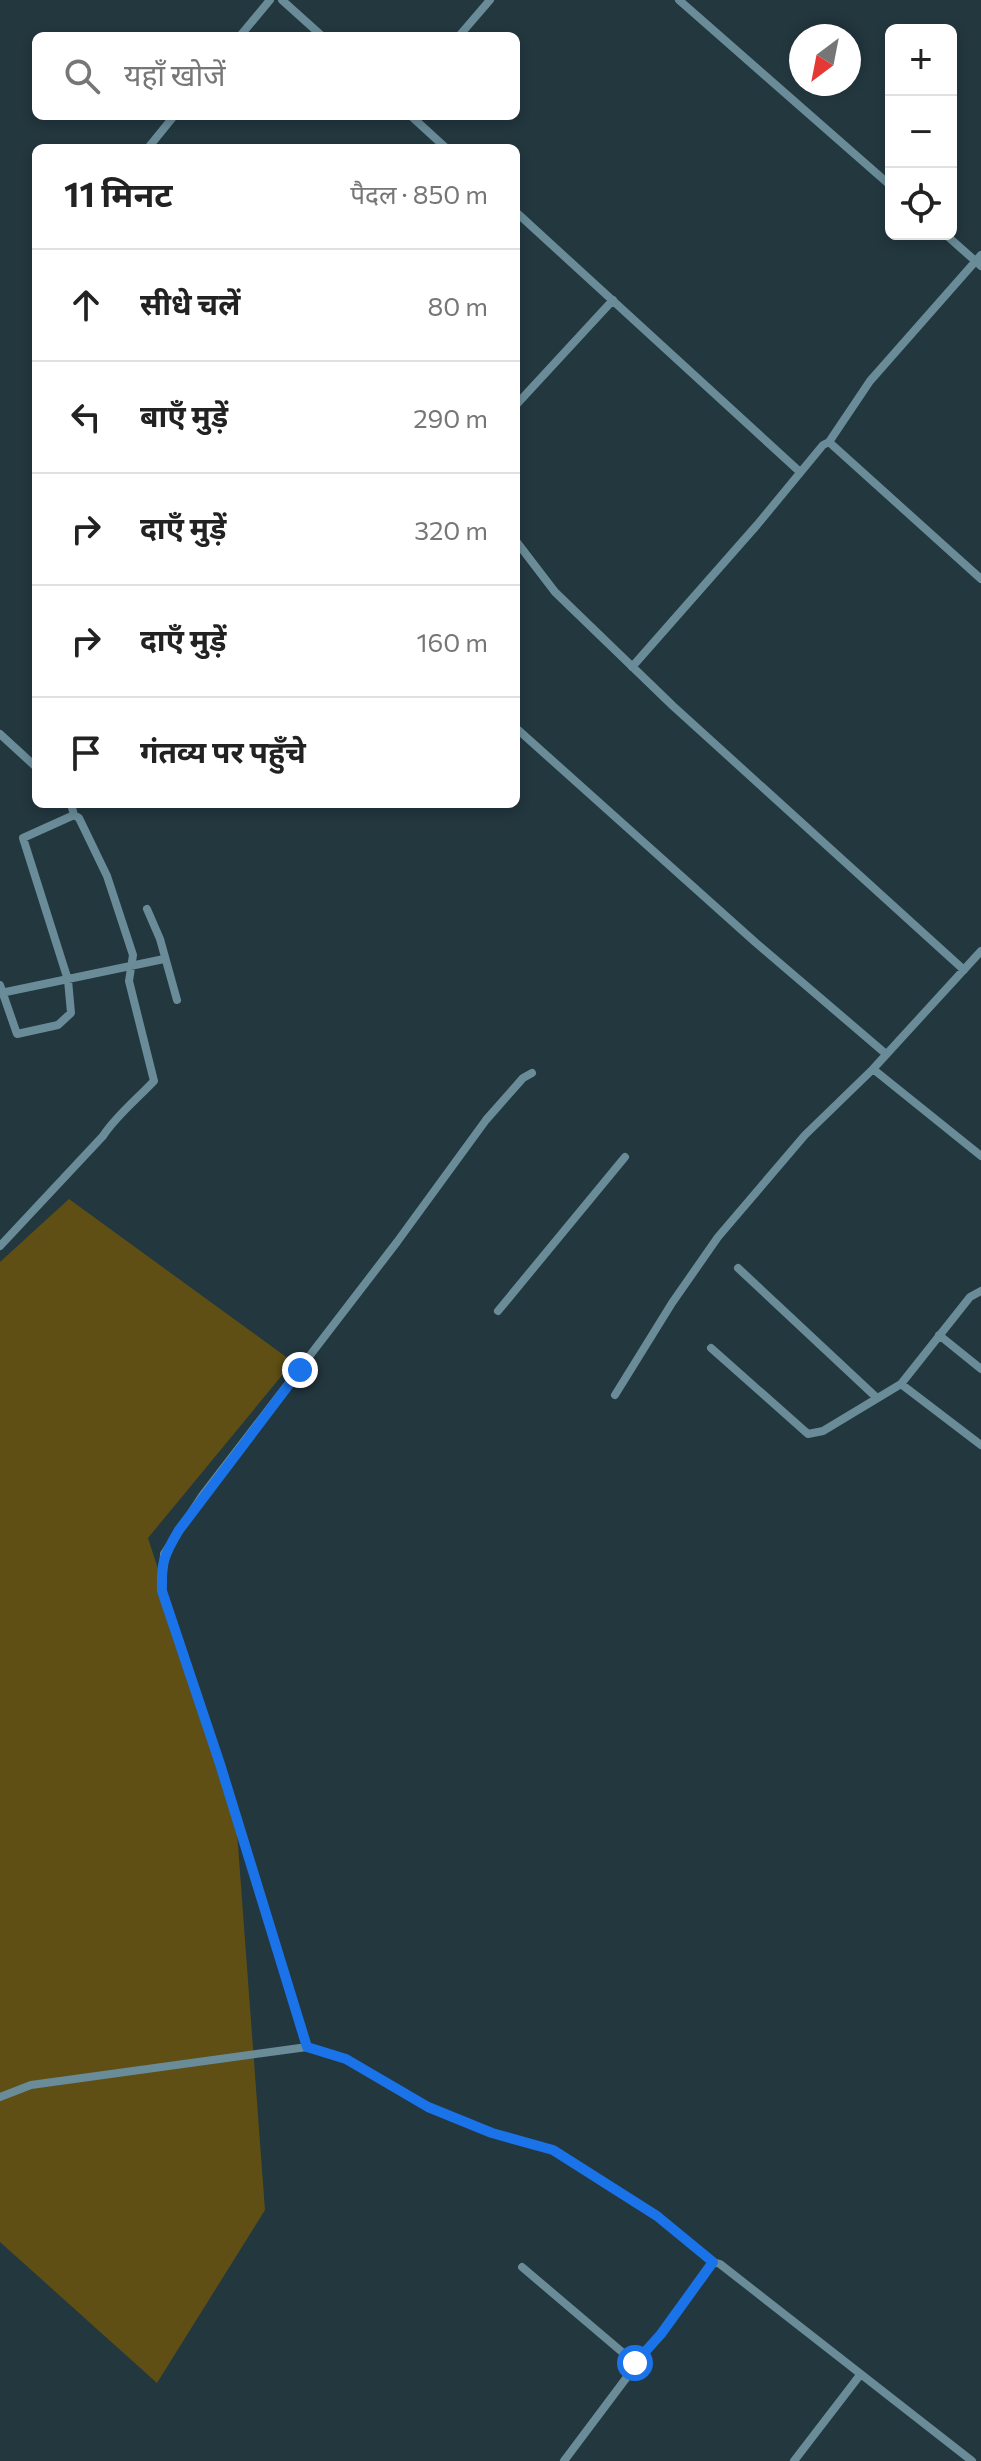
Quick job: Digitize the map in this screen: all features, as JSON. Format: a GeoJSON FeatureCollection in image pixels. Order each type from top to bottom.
{"type":"FeatureCollection","features":[{"type":"Feature","properties":{"kind":"street"},"geometry":{"type":"LineString","coordinates":[[243,32],[270,0]]}},
{"type":"Feature","properties":{"kind":"street"},"geometry":{"type":"LineString","coordinates":[[282,0],[318,32]]}},
{"type":"Feature","properties":{"kind":"street"},"geometry":{"type":"LineString","coordinates":[[462,32],[490,0]]}},
{"type":"Feature","properties":{"kind":"street"},"geometry":{"type":"LineString","coordinates":[[679,0],[885,181]]}},
{"type":"Feature","properties":{"kind":"street"},"geometry":{"type":"LineString","coordinates":[[151,144],[171,120]]}},
{"type":"Feature","properties":{"kind":"street"},"geometry":{"type":"LineString","coordinates":[[415,120],[442,144]]}},
{"type":"Feature","properties":{"kind":"street"},"geometry":{"type":"LineString","coordinates":[[520,216],[800,472]]}},
{"type":"Feature","properties":{"kind":"street"},"geometry":{"type":"LineString","coordinates":[[632,667],[823,445],[829,442],[870,381],[979,260],[953,240]]}},
{"type":"Feature","properties":{"kind":"street"},"geometry":{"type":"LineString","coordinates":[[520,401],[613,300]]}},
{"type":"Feature","properties":{"kind":"street"},"geometry":{"type":"LineString","coordinates":[[829,442],[981,579]]}},
{"type":"Feature","properties":{"kind":"street"},"geometry":{"type":"LineString","coordinates":[[520,546],[555,592],[632,667],[964,970]]}},
{"type":"Feature","properties":{"kind":"street"},"geometry":{"type":"LineString","coordinates":[[520,732],[755,942],[886,1054]]}},
{"type":"Feature","properties":{"kind":"street"},"geometry":{"type":"LineString","coordinates":[[0,734],[32,763]]}},
{"type":"Feature","properties":{"kind":"street"},"geometry":{"type":"LineString","coordinates":[[0,1246],[103,1136],[110,1124],[123,1115],[154,1081],[129,981],[133,955],[107,876],[72,808]]}},
{"type":"Feature","properties":{"kind":"street"},"geometry":{"type":"LineString","coordinates":[[74,815],[23,838],[68,980],[72,1005],[67,1019],[58,1025],[17,1034],[1,990],[68,980],[132,968],[164,959]]}},
{"type":"Feature","properties":{"kind":"street"},"geometry":{"type":"LineString","coordinates":[[147,909],[160,939],[177,1000]]}},
{"type":"Feature","properties":{"kind":"street"},"geometry":{"type":"LineString","coordinates":[[615,1395],[672,1303],[718,1237],[805,1135],[873,1069],[981,951]]}},
{"type":"Feature","properties":{"kind":"street"},"geometry":{"type":"LineString","coordinates":[[873,1069],[981,1156]]}},
{"type":"Feature","properties":{"kind":"street"},"geometry":{"type":"LineString","coordinates":[[307,2047],[220,1764],[162,1591],[164,1554],[202,1496],[397,1242],[486,1120],[523,1078],[532,1073]]}},
{"type":"Feature","properties":{"kind":"street"},"geometry":{"type":"LineString","coordinates":[[498,1311],[625,1157]]}},
{"type":"Feature","properties":{"kind":"street"},"geometry":{"type":"LineString","coordinates":[[738,1268],[877,1398]]}},
{"type":"Feature","properties":{"kind":"street"},"geometry":{"type":"LineString","coordinates":[[711,1348],[808,1434],[823,1431],[901,1384],[970,1297],[981,1291]]}},
{"type":"Feature","properties":{"kind":"street"},"geometry":{"type":"LineString","coordinates":[[939,1335],[981,1369]]}},
{"type":"Feature","properties":{"kind":"street"},"geometry":{"type":"LineString","coordinates":[[901,1384],[981,1445]]}},
{"type":"Feature","properties":{"kind":"street"},"geometry":{"type":"LineString","coordinates":[[0,2097],[31,2085],[307,2047],[346,2059],[428,2107],[492,2133],[553,2150],[657,2216],[972,2461]]}},
{"type":"Feature","properties":{"kind":"street"},"geometry":{"type":"LineString","coordinates":[[564,2461],[713,2262]]}},
{"type":"Feature","properties":{"kind":"street"},"geometry":{"type":"LineString","coordinates":[[522,2267],[635,2363]]}},
{"type":"Feature","properties":{"kind":"street"},"geometry":{"type":"LineString","coordinates":[[794,2461],[860,2375]]}},
{"type":"Feature","properties":{"kind":"shaded area"},"geometry":{"type":"Polygon","coordinates":[[[69,1199],[293,1362],[148,1538],[235,1805],[265,2210],[157,2383],[0,2242],[0,1262],[69,1199]]]}},
{"type":"Feature","properties":{"kind":"route"},"geometry":{"type":"LineString","coordinates":[[300,1370],[202,1496],[164,1554],[162,1591],[220,1764],[307,2047],[346,2059],[428,2107],[492,2133],[553,2150],[657,2216],[713,2262],[661,2334],[635,2363]]}}]}
